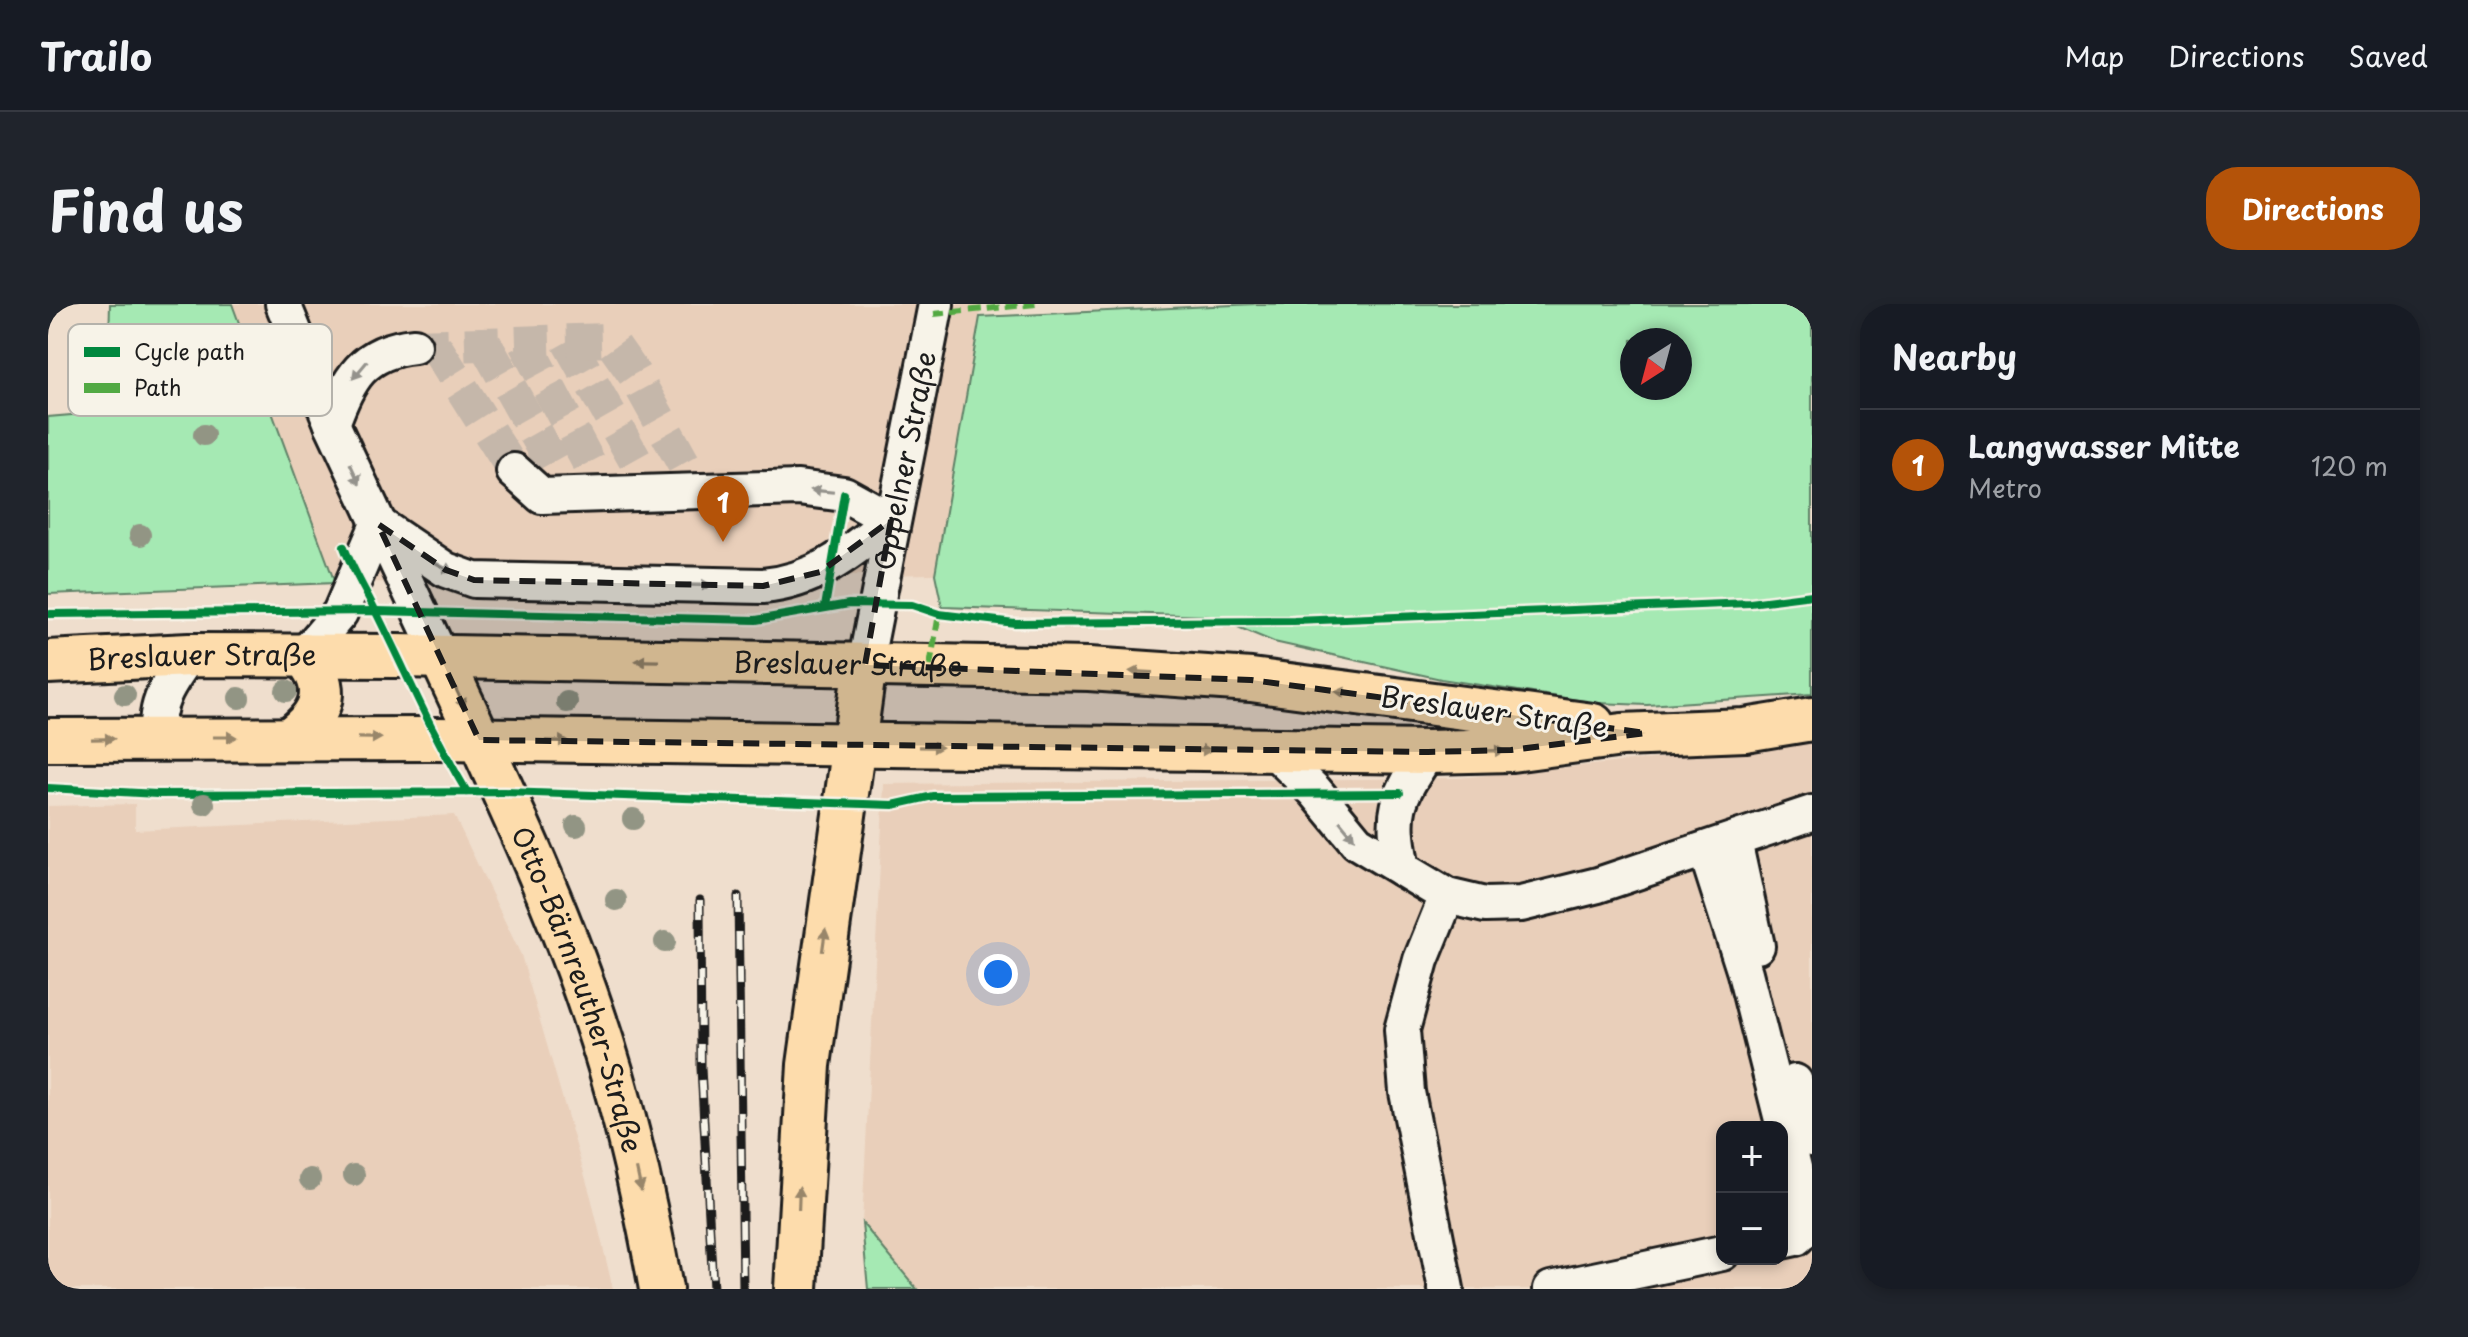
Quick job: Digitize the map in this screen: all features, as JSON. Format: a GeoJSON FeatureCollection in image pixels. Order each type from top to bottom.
{"type":"FeatureCollection","features":[{"type":"Feature","properties":{"kind":"main road","name":"Breslauer Straße"},"geometry":{"type":"LineString","coordinates":[[48,662],[189,655],[304,655],[1089,669],[1251,680],[1646,733]]}},
{"type":"Feature","properties":{"kind":"main road"},"geometry":{"type":"LineString","coordinates":[[292,737],[309,722],[322,695],[321,682],[304,655]]}},
{"type":"Feature","properties":{"kind":"main road","name":"Otto-Bärnreuther-Straße"},"geometry":{"type":"LineString","coordinates":[[441,657],[546,887],[593,1013],[634,1159],[661,1289]]}},
{"type":"Feature","properties":{"kind":"main road"},"geometry":{"type":"LineString","coordinates":[[796,1289],[809,1065],[865,665]]}},
{"type":"Feature","properties":{"kind":"main road","name":"Breslauer Straße"},"geometry":{"type":"LineString","coordinates":[[48,740],[292,737],[1428,752],[1511,750],[1646,733],[1745,730],[1812,719]]}},
{"type":"Feature","properties":{"kind":"street"},"geometry":{"type":"LineString","coordinates":[[283,304],[291,324]]}},
{"type":"Feature","properties":{"kind":"street","name":"Oppelner Straße"},"geometry":{"type":"LineString","coordinates":[[865,665],[891,520],[936,304]]}},
{"type":"Feature","properties":{"kind":"street"},"geometry":{"type":"LineString","coordinates":[[332,424],[348,385],[363,366],[375,355],[414,346]]}},
{"type":"Feature","properties":{"kind":"street"},"geometry":{"type":"LineString","coordinates":[[329,416],[441,657]]}},
{"type":"Feature","properties":{"kind":"street"},"geometry":{"type":"LineString","coordinates":[[378,524],[446,570],[474,580],[763,586],[793,582],[820,572],[891,520],[838,493],[692,478],[563,482],[542,496],[514,471]]}},
{"type":"Feature","properties":{"kind":"street"},"geometry":{"type":"LineString","coordinates":[[304,655],[340,613],[378,524]]}},
{"type":"Feature","properties":{"kind":"street"},"geometry":{"type":"LineString","coordinates":[[158,737],[156,722],[161,700],[189,655]]}},
{"type":"Feature","properties":{"kind":"street"},"geometry":{"type":"LineString","coordinates":[[1275,752],[1315,791],[1357,842],[1447,896],[1485,905],[1521,904],[1720,846],[1812,813]]}},
{"type":"Feature","properties":{"kind":"street","name":"Breslauer Straße"},"geometry":{"type":"LineString","coordinates":[[1402,869],[1396,838],[1400,793],[1428,752]]}},
{"type":"Feature","properties":{"kind":"street"},"geometry":{"type":"LineString","coordinates":[[1720,846],[1812,1139]]}},
{"type":"Feature","properties":{"kind":"street"},"geometry":{"type":"LineString","coordinates":[[1720,846],[1745,973],[1806,1215],[1805,1229],[1796,1238],[1788,1240]]}},
{"type":"Feature","properties":{"kind":"street"},"geometry":{"type":"LineString","coordinates":[[1446,1289],[1407,1092],[1402,1030],[1421,960],[1447,896]]}},
{"type":"Feature","properties":{"kind":"street"},"geometry":{"type":"LineString","coordinates":[[1551,1289],[1716,1254]]}},
{"type":"Feature","properties":{"kind":"highlighted area"},"geometry":{"type":"Polygon","coordinates":[[[891,520],[865,665],[1251,680],[1646,733],[1511,750],[1428,752],[479,740],[378,524],[446,570],[474,580],[763,586],[820,572],[891,520]]]}},
{"type":"Feature","properties":{"kind":"shaded area"},"geometry":{"type":"Polygon","coordinates":[[[232,304],[982,304],[935,574],[335,583],[273,416],[332,416],[332,324],[239,324],[232,304]]]}},
{"type":"Feature","properties":{"kind":"shaded area"},"geometry":{"type":"Polygon","coordinates":[[[1812,739],[1812,1289],[917,1289],[862,1223],[884,784],[1458,778],[1793,745],[1812,739]]]}},
{"type":"Feature","properties":{"kind":"shaded area"},"geometry":{"type":"Polygon","coordinates":[[[135,804],[135,830],[454,815],[521,955],[591,1197],[613,1289],[48,1289],[48,806],[135,804]]]}},
{"type":"Feature","properties":{"kind":"green space"},"geometry":{"type":"Polygon","coordinates":[[[110,304],[232,304],[239,324],[109,324],[110,304]]]}},
{"type":"Feature","properties":{"kind":"green space"},"geometry":{"type":"Polygon","coordinates":[[[1255,304],[1812,304],[1812,694],[1647,705],[1597,703],[1441,679],[1274,642],[1211,616],[942,607],[935,574],[980,317],[1255,304]]]}},
{"type":"Feature","properties":{"kind":"green space"},"geometry":{"type":"Polygon","coordinates":[[[273,416],[335,583],[48,594],[48,417],[273,416]]]}},
{"type":"Feature","properties":{"kind":"green space"},"geometry":{"type":"Polygon","coordinates":[[[862,1223],[917,1289],[868,1289],[862,1223]]]}},
{"type":"Feature","properties":{"kind":"tunnel"},"geometry":{"type":"LineString","coordinates":[[414,346],[610,340],[634,374],[685,466]]}},
{"type":"Feature","properties":{"kind":"tunnel"},"geometry":{"type":"LineString","coordinates":[[568,341],[639,467]]}},
{"type":"Feature","properties":{"kind":"tunnel"},"geometry":{"type":"LineString","coordinates":[[525,343],[592,469]]}},
{"type":"Feature","properties":{"kind":"tunnel"},"geometry":{"type":"LineString","coordinates":[[485,344],[556,470]]}},
{"type":"Feature","properties":{"kind":"tunnel"},"geometry":{"type":"LineString","coordinates":[[435,346],[514,471]]}},
{"type":"Feature","properties":{"kind":"railway"},"geometry":{"type":"LineString","coordinates":[[738,896],[743,1289]]}},
{"type":"Feature","properties":{"kind":"railway"},"geometry":{"type":"LineString","coordinates":[[700,900],[701,1068],[713,1289]]}},
{"type":"Feature","properties":{"kind":"marked path"},"geometry":{"type":"LineString","coordinates":[[934,314],[1036,304]]}},
{"type":"Feature","properties":{"kind":"marked path"},"geometry":{"type":"LineString","coordinates":[[930,666],[939,614]]}},
{"type":"Feature","properties":{"kind":"cycle path"},"geometry":{"type":"LineString","coordinates":[[825,607],[844,494]]}},
{"type":"Feature","properties":{"kind":"cycle path"},"geometry":{"type":"LineString","coordinates":[[344,547],[431,726],[467,792]]}},
{"type":"Feature","properties":{"kind":"cycle path"},"geometry":{"type":"LineString","coordinates":[[48,614],[376,611],[756,620],[849,604],[912,605],[939,614],[1015,623],[1294,621],[1750,603],[1812,595]]}},
{"type":"Feature","properties":{"kind":"cycle path"},"geometry":{"type":"LineString","coordinates":[[48,788],[157,794],[504,792],[893,805],[933,796],[1400,793]]}},
{"type":"Feature","properties":{"kind":"place","name":"Langwasser Mitte"},"geometry":{"type":"Point","coordinates":[723,542]}}]}
